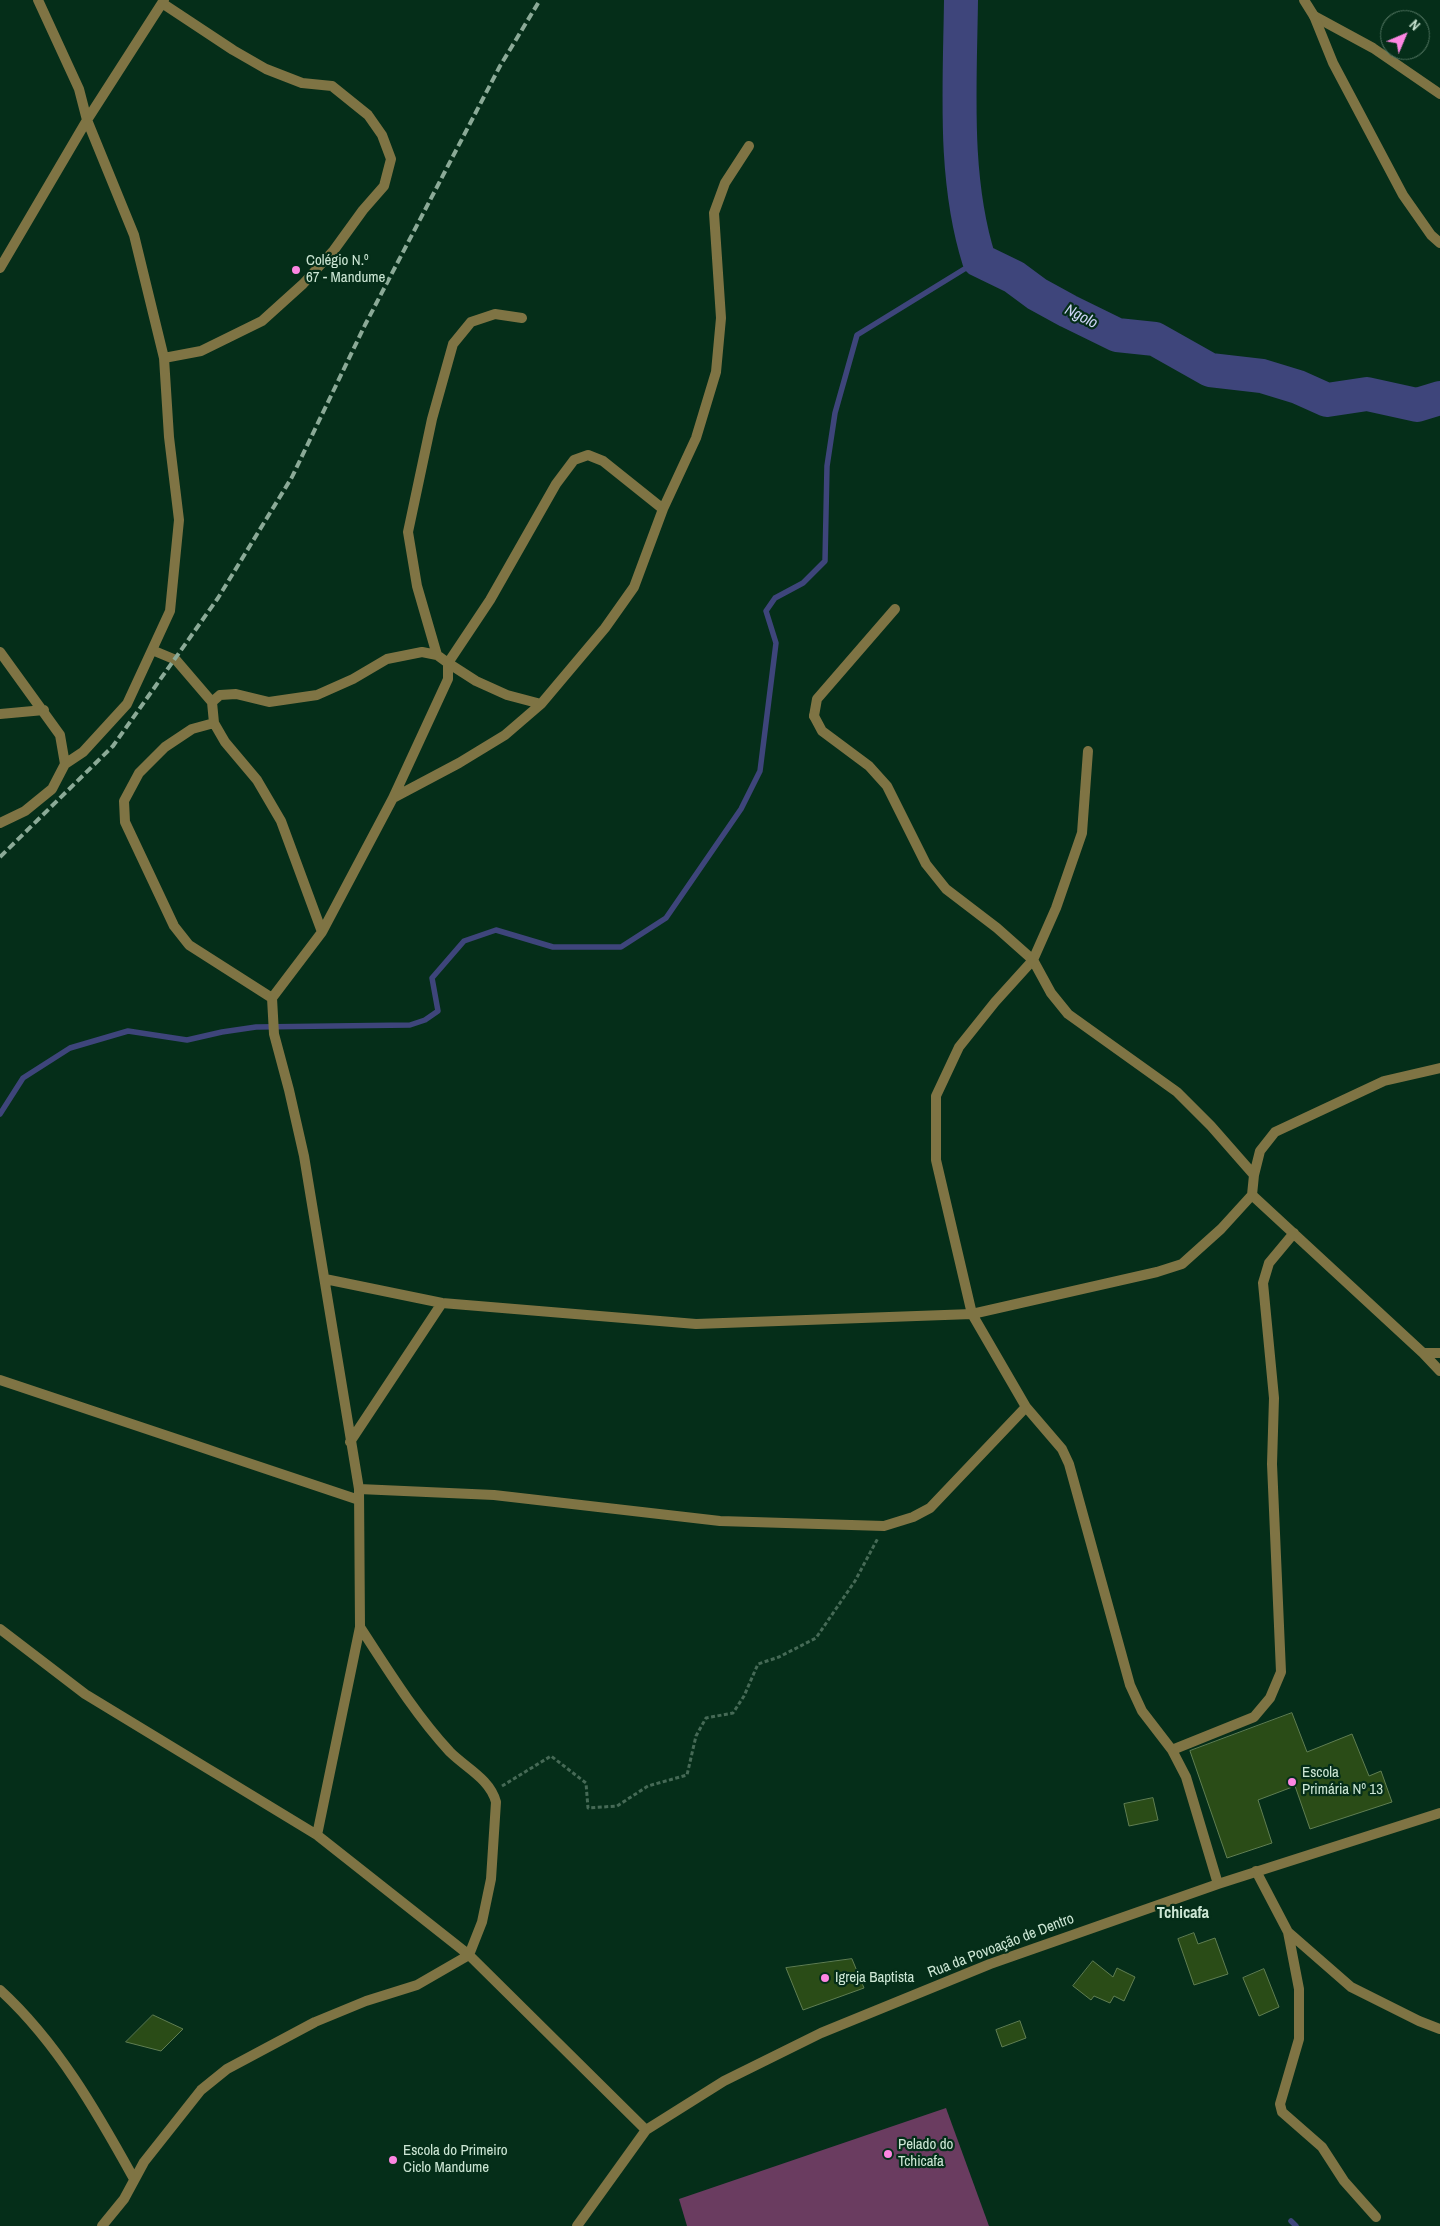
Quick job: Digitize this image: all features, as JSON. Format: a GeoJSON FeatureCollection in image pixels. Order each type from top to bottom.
{"type":"FeatureCollection","features":[{"type":"Feature","properties":{"kind":"street"},"geometry":{"type":"LineString","coordinates":[[0,823],[24,811],[52,789],[65,764],[83,752],[127,704],[170,610],[179,520],[169,437],[164,358],[134,235],[87,120],[80,89],[38,0]]}},
{"type":"Feature","properties":{"kind":"street"},"geometry":{"type":"LineString","coordinates":[[1304,0],[1314,16],[1333,62],[1403,196],[1431,235],[1440,243]]}},
{"type":"Feature","properties":{"kind":"street"},"geometry":{"type":"LineString","coordinates":[[0,268],[87,120],[163,1],[233,50],[266,68],[302,83],[332,86],[368,115],[382,135],[391,159],[384,186],[363,210],[334,250],[303,284],[262,321],[201,351],[164,358]]}},
{"type":"Feature","properties":{"kind":"street"},"geometry":{"type":"LineString","coordinates":[[1314,16],[1373,48],[1440,94]]}},
{"type":"Feature","properties":{"kind":"street"},"geometry":{"type":"LineString","coordinates":[[393,798],[459,763],[505,734],[540,704],[604,628],[634,587],[663,509],[696,438],[716,372],[721,318],[714,213],[725,183],[749,146]]}},
{"type":"Feature","properties":{"kind":"street"},"geometry":{"type":"LineString","coordinates":[[437,655],[417,586],[408,532],[432,419],[453,344],[471,322],[496,314],[522,318]]}},
{"type":"Feature","properties":{"kind":"street"},"geometry":{"type":"LineString","coordinates":[[316,1835],[360,1627],[359,1489],[304,1156],[274,1034],[272,998],[322,932],[393,798],[448,679],[448,663],[494,592],[556,484],[574,460],[588,455],[603,460],[663,509]]}},
{"type":"Feature","properties":{"kind":"street"},"geometry":{"type":"LineString","coordinates":[[895,609],[817,700],[814,716],[822,730],[869,766],[887,786],[926,864],[946,889],[997,928],[1033,960],[1051,993],[1068,1014],[1178,1092],[1254,1175]]}},
{"type":"Feature","properties":{"kind":"street"},"geometry":{"type":"LineString","coordinates":[[152,650],[176,660],[212,702],[214,723],[224,742],[257,780],[281,821],[322,932]]}},
{"type":"Feature","properties":{"kind":"street"},"geometry":{"type":"LineString","coordinates":[[0,652],[44,710],[60,735],[65,764]]}},
{"type":"Feature","properties":{"kind":"street"},"geometry":{"type":"LineString","coordinates":[[212,702],[220,695],[236,694],[269,702],[317,695],[352,679],[388,659],[422,652],[437,655],[476,681],[507,695],[540,704]]}},
{"type":"Feature","properties":{"kind":"street"},"geometry":{"type":"LineString","coordinates":[[0,714],[44,710]]}},
{"type":"Feature","properties":{"kind":"street"},"geometry":{"type":"LineString","coordinates":[[214,723],[192,729],[165,747],[139,773],[124,801],[125,822],[160,899],[179,932],[190,945],[272,998]]}},
{"type":"Feature","properties":{"kind":"street"},"geometry":{"type":"LineString","coordinates":[[1088,751],[1082,832],[1056,908],[1033,960],[995,1002],[959,1047],[936,1096],[936,1160],[972,1314],[1026,1407],[1062,1449],[1069,1464],[1130,1685],[1142,1711],[1172,1750],[1186,1777],[1218,1884]]}},
{"type":"Feature","properties":{"kind":"street"},"geometry":{"type":"LineString","coordinates":[[325,1279],[442,1303],[696,1324],[972,1314],[1157,1272],[1182,1264],[1221,1229],[1252,1196],[1254,1175],[1260,1150],[1275,1132],[1384,1081],[1440,1068]]}},
{"type":"Feature","properties":{"kind":"street"},"geometry":{"type":"LineString","coordinates":[[1252,1196],[1423,1353],[1440,1371]]}},
{"type":"Feature","properties":{"kind":"street"},"geometry":{"type":"LineString","coordinates":[[1172,1750],[1254,1717],[1270,1698],[1281,1672],[1272,1464],[1274,1398],[1263,1283],[1269,1263],[1294,1233]]}},
{"type":"Feature","properties":{"kind":"street"},"geometry":{"type":"LineString","coordinates":[[350,1442],[442,1303]]}},
{"type":"Feature","properties":{"kind":"street"},"geometry":{"type":"LineString","coordinates":[[1423,1353],[1440,1353]]}},
{"type":"Feature","properties":{"kind":"street"},"geometry":{"type":"LineString","coordinates":[[0,1380],[359,1500]]}},
{"type":"Feature","properties":{"kind":"street"},"geometry":{"type":"LineString","coordinates":[[359,1489],[494,1495],[720,1522],[884,1526],[913,1517],[930,1508],[1026,1407]]}},
{"type":"Feature","properties":{"kind":"street"},"geometry":{"type":"LineString","coordinates":[[102,2226],[124,2198],[144,2162],[201,2090],[228,2069],[315,2022],[366,2001],[417,1985],[469,1956],[482,1922],[491,1879],[496,1802],[493,1791],[486,1782],[461,1764],[425,1724],[360,1627]]}},
{"type":"Feature","properties":{"kind":"street"},"geometry":{"type":"LineString","coordinates":[[0,1629],[85,1694],[316,1835],[469,1956],[646,2130]]}},
{"type":"Feature","properties":{"kind":"street","name":"Rua da Povoação de Dentro"},"geometry":{"type":"LineString","coordinates":[[577,2226],[646,2130],[724,2081],[821,2033],[990,1964],[1256,1871],[1440,1813]]}},
{"type":"Feature","properties":{"kind":"street"},"geometry":{"type":"LineString","coordinates":[[1256,1871],[1288,1932],[1300,1989],[1299,2040],[1280,2104],[1282,2112],[1322,2147],[1331,2158],[1344,2181],[1376,2217]]}},
{"type":"Feature","properties":{"kind":"street"},"geometry":{"type":"LineString","coordinates":[[1288,1932],[1351,1987],[1419,2021],[1440,2029]]}},
{"type":"Feature","properties":{"kind":"street"},"geometry":{"type":"LineString","coordinates":[[0,1990],[20,2008],[44,2036],[104,2125],[134,2179]]}},
{"type":"Feature","properties":{"kind":"path"},"geometry":{"type":"LineString","coordinates":[[493,1791],[551,1756],[586,1783],[588,1808],[618,1806],[648,1786],[687,1775],[696,1736],[706,1718],[733,1713],[744,1696],[758,1664],[779,1657],[816,1638],[855,1581],[884,1526]]}},
{"type":"Feature","properties":{"kind":"shaded area","name":"Pelado do Tchicafa"},"geometry":{"type":"Polygon","coordinates":[[[946,2108],[989,2226],[687,2226],[679,2199],[946,2108]]]}},
{"type":"Feature","properties":{"kind":"building","name":"Escola Primária Nº 13"},"geometry":{"type":"Polygon","coordinates":[[[1292,1713],[1307,1752],[1352,1734],[1369,1776],[1381,1771],[1392,1802],[1310,1829],[1295,1786],[1258,1800],[1272,1843],[1227,1858],[1190,1751],[1292,1713]]]}},
{"type":"Feature","properties":{"kind":"building"},"geometry":{"type":"Polygon","coordinates":[[[1153,1798],[1158,1820],[1129,1826],[1124,1804],[1153,1798]]]}},
{"type":"Feature","properties":{"kind":"building"},"geometry":{"type":"Polygon","coordinates":[[[1194,1933],[1198,1944],[1215,1938],[1228,1974],[1194,1985],[1178,1939],[1194,1933]]]}},
{"type":"Feature","properties":{"kind":"building","name":"Igreja Baptista"},"geometry":{"type":"Polygon","coordinates":[[[852,1959],[864,1988],[803,2010],[786,1968],[852,1959]]]}},
{"type":"Feature","properties":{"kind":"building"},"geometry":{"type":"Polygon","coordinates":[[[1093,1961],[1113,1977],[1117,1968],[1135,1977],[1124,2001],[1114,1996],[1110,2003],[1094,1996],[1091,2000],[1073,1986],[1093,1961]]]}},
{"type":"Feature","properties":{"kind":"building"},"geometry":{"type":"Polygon","coordinates":[[[1264,1969],[1279,2007],[1259,2016],[1243,1978],[1264,1969]]]}},
{"type":"Feature","properties":{"kind":"building"},"geometry":{"type":"Polygon","coordinates":[[[153,2015],[183,2029],[161,2051],[126,2042],[153,2015]]]}},
{"type":"Feature","properties":{"kind":"building"},"geometry":{"type":"Polygon","coordinates":[[[1020,2021],[1026,2038],[1002,2047],[996,2030],[1020,2021]]]}},
{"type":"Feature","properties":{"kind":"waterway","name":"Ngolo"},"geometry":{"type":"LineString","coordinates":[[961,0],[959,98],[962,164],[965,197],[979,260],[1014,277],[1037,294],[1068,311],[1117,335],[1155,339],[1210,370],[1262,376],[1298,387],[1327,400],[1367,394],[1417,405],[1440,398]]}},
{"type":"Feature","properties":{"kind":"waterway"},"geometry":{"type":"LineString","coordinates":[[0,1114],[23,1078],[70,1048],[128,1031],[187,1040],[256,1027],[410,1025],[425,1020],[438,1011],[432,978],[464,941],[496,930],[553,947],[621,947],[666,918],[741,809],[760,771],[776,643],[766,611],[775,598],[803,583],[825,561],[827,466],[835,413],[857,335],[979,260]]}},
{"type":"Feature","properties":{"kind":"waterway"},"geometry":{"type":"LineString","coordinates":[[1291,2221],[1296,2226]]}},
{"type":"Feature","properties":{"kind":"railway"},"geometry":{"type":"LineString","coordinates":[[0,857],[113,746],[218,598],[292,477],[365,325],[500,66],[540,0]]}},
{"type":"Feature","properties":{"kind":"place","name":"Colégio N.º 67 - Mandume"},"geometry":{"type":"Point","coordinates":[296,270]}},
{"type":"Feature","properties":{"kind":"place","name":"Escola Primária Nº 13"},"geometry":{"type":"Point","coordinates":[1292,1782]}},
{"type":"Feature","properties":{"kind":"place","name":"Igreja Baptista"},"geometry":{"type":"Point","coordinates":[825,1978]}},
{"type":"Feature","properties":{"kind":"place","name":"Pelado do Tchicafa"},"geometry":{"type":"Point","coordinates":[888,2154]}},
{"type":"Feature","properties":{"kind":"place","name":"Escola do Primeiro Ciclo Mandume"},"geometry":{"type":"Point","coordinates":[393,2160]}},
{"type":"Feature","properties":{"kind":"district","name":"Tchicafa"},"geometry":{"type":"Point","coordinates":[1183,1914]}}]}
